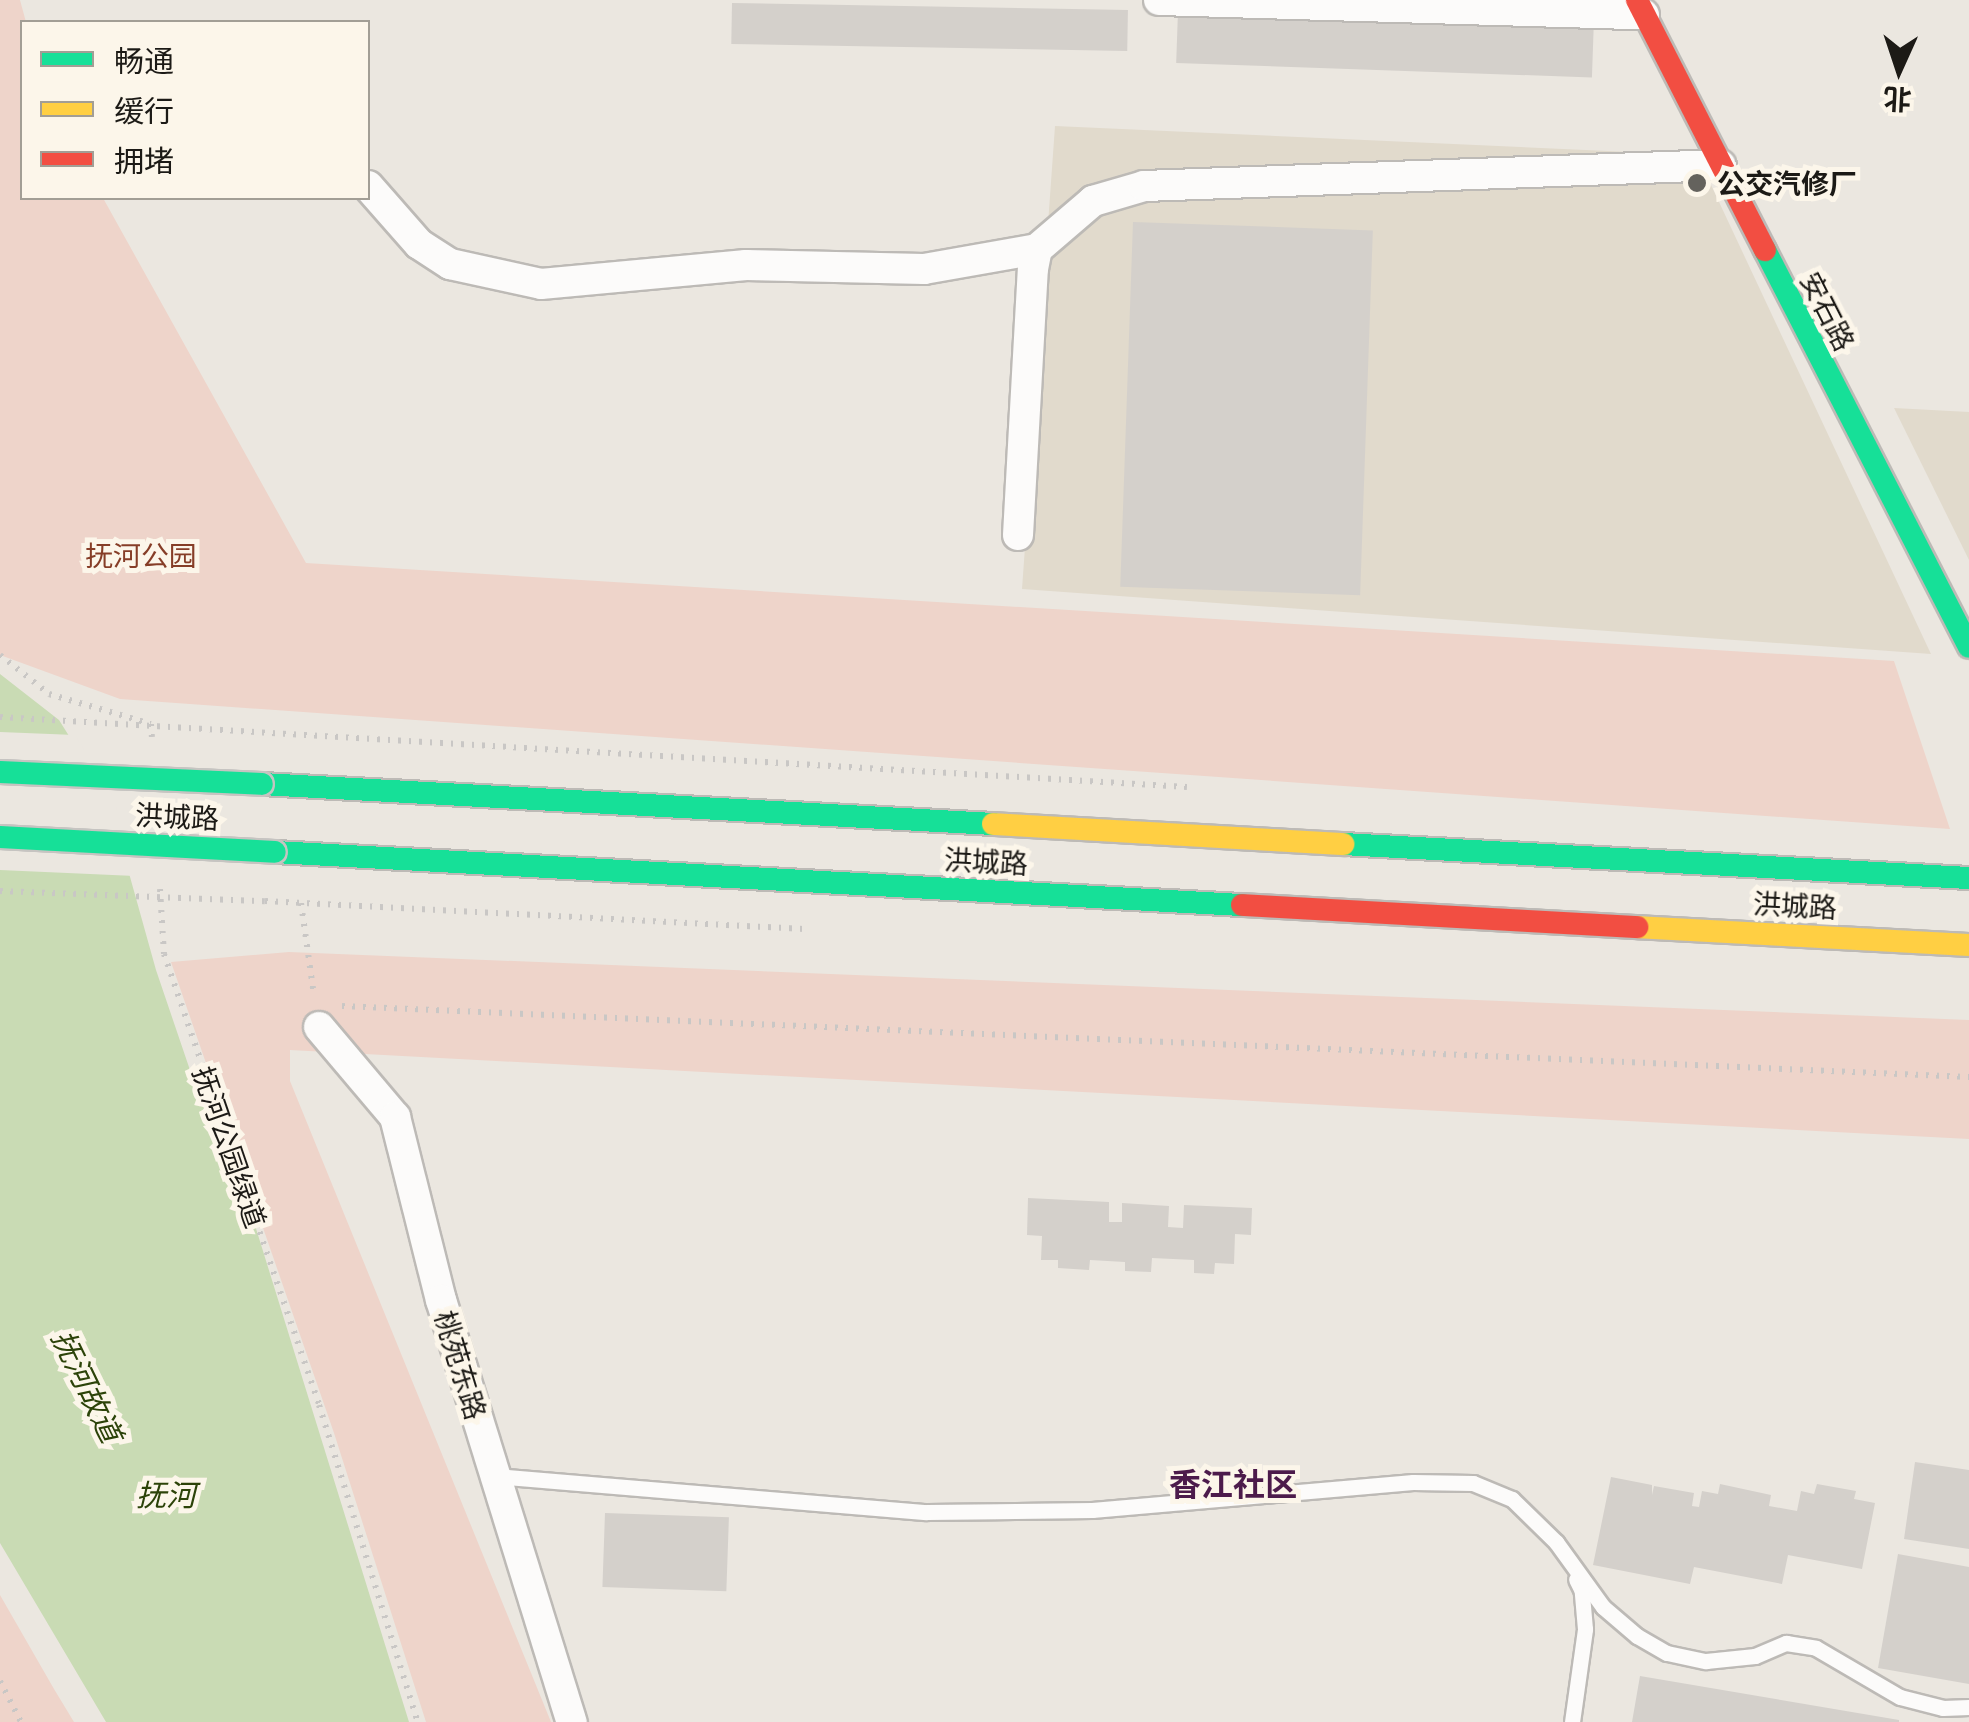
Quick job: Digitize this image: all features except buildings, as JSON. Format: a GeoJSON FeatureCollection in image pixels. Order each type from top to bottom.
{"type":"FeatureCollection","features":[{"type":"Feature","properties":{"kind":"main road","name":"安石路"},"geometry":{"type":"LineString","coordinates":[[1640,7],[1969,647]]}},
{"type":"Feature","properties":{"kind":"main road","name":"洪城路"},"geometry":{"type":"LineString","coordinates":[[0,772],[1969,878]]}},
{"type":"Feature","properties":{"kind":"main road","name":"洪城路"},"geometry":{"type":"LineString","coordinates":[[0,837],[1969,945]]}},
{"type":"Feature","properties":{"kind":"street"},"geometry":{"type":"LineString","coordinates":[[1151,6],[1640,7]]}},
{"type":"Feature","properties":{"kind":"street"},"geometry":{"type":"LineString","coordinates":[[370,188],[420,244],[450,264],[541,284],[746,265],[924,269],[1037,249],[1092,201],[1144,186],[1720,165]]}},
{"type":"Feature","properties":{"kind":"street"},"geometry":{"type":"LineString","coordinates":[[1018,535],[1037,249]]}},
{"type":"Feature","properties":{"kind":"street","name":"桃苑东路"},"geometry":{"type":"LineString","coordinates":[[317,1016],[394,1117],[441,1300],[572,1722]]}},
{"type":"Feature","properties":{"kind":"lane"},"geometry":{"type":"LineString","coordinates":[[496,1476],[927,1512],[1092,1510],[1413,1482],[1473,1483],[1512,1499],[1556,1542],[1603,1607],[1637,1636],[1667,1652],[1706,1660],[1755,1656],[1786,1644],[1816,1648],[1900,1698],[1943,1708],[1969,1707]]}},
{"type":"Feature","properties":{"kind":"lane"},"geometry":{"type":"LineString","coordinates":[[1556,1542],[1582,1591],[1584,1610],[1572,1722]]}},
{"type":"Feature","properties":{"kind":"path"},"geometry":{"type":"LineString","coordinates":[[0,655],[49,694],[151,724]]}},
{"type":"Feature","properties":{"kind":"path"},"geometry":{"type":"LineString","coordinates":[[0,717],[151,724]]}},
{"type":"Feature","properties":{"kind":"path"},"geometry":{"type":"LineString","coordinates":[[151,724],[152,743]]}},
{"type":"Feature","properties":{"kind":"path","name":"抚河公园绿道"},"geometry":{"type":"LineString","coordinates":[[160,877],[164,954],[319,1406],[418,1722]]}},
{"type":"Feature","properties":{"kind":"path"},"geometry":{"type":"LineString","coordinates":[[0,890],[265,901]]}},
{"type":"Feature","properties":{"kind":"path"},"geometry":{"type":"LineString","coordinates":[[301,903],[317,1016],[1969,1077]]}},
{"type":"Feature","properties":{"kind":"path"},"geometry":{"type":"LineString","coordinates":[[0,1681],[21,1722]]}},
{"type":"Feature","properties":{"kind":"shaded area"},"geometry":{"type":"Polygon","coordinates":[[[1055,126],[1697,155],[1931,654],[1022,589],[1055,126]]]}},
{"type":"Feature","properties":{"kind":"shaded area"},"geometry":{"type":"Polygon","coordinates":[[[1894,408],[1969,412],[1969,560],[1894,408]]]}},
{"type":"Feature","properties":{"kind":"green space","name":"抚河公园"},"geometry":{"type":"Polygon","coordinates":[[[0,0],[20,0],[25,20],[20,20],[20,200],[104,200],[306,563],[1894,661],[1950,829],[120,699],[0,655],[0,0]]]}},
{"type":"Feature","properties":{"kind":"green space"},"geometry":{"type":"Polygon","coordinates":[[[289,952],[1969,1020],[1969,1139],[290,1050],[290,1081],[551,1722],[426,1722],[334,1433],[171,962],[289,952]]]}},
{"type":"Feature","properties":{"kind":"green space"},"geometry":{"type":"Polygon","coordinates":[[[0,1595],[54,1689],[74,1722],[0,1722],[0,1595]]]}},
{"type":"Feature","properties":{"kind":"water","name":"抚河"},"geometry":{"type":"Polygon","coordinates":[[[0,674],[59,720],[108,798],[156,970],[192,1076],[245,1193],[409,1722],[106,1722],[0,1543],[0,674]]]}},
{"type":"Feature","properties":{"kind":"pier"},"geometry":{"type":"Polygon","coordinates":[[[0,732],[75,735],[113,796],[135,876],[0,870],[0,732]]]}},
{"type":"Feature","properties":{"kind":"traffic: fast"},"geometry":{"type":"LineString","coordinates":[[1765,250],[1969,647]]}},
{"type":"Feature","properties":{"kind":"traffic: fast"},"geometry":{"type":"LineString","coordinates":[[0,772],[262,784]]}},
{"type":"Feature","properties":{"kind":"traffic: fast"},"geometry":{"type":"LineString","coordinates":[[262,784],[993,824]]}},
{"type":"Feature","properties":{"kind":"traffic: fast"},"geometry":{"type":"LineString","coordinates":[[0,837],[275,852]]}},
{"type":"Feature","properties":{"kind":"traffic: fast"},"geometry":{"type":"LineString","coordinates":[[1343,844],[1969,878]]}},
{"type":"Feature","properties":{"kind":"traffic: fast"},"geometry":{"type":"LineString","coordinates":[[275,852],[1242,905]]}},
{"type":"Feature","properties":{"kind":"traffic: slow"},"geometry":{"type":"LineString","coordinates":[[993,824],[1343,844]]}},
{"type":"Feature","properties":{"kind":"traffic: slow"},"geometry":{"type":"LineString","coordinates":[[1637,927],[1969,945]]}},
{"type":"Feature","properties":{"kind":"traffic: jam"},"geometry":{"type":"LineString","coordinates":[[1637,0],[1765,250]]}},
{"type":"Feature","properties":{"kind":"traffic: jam"},"geometry":{"type":"LineString","coordinates":[[1242,905],[1637,927]]}},
{"type":"Feature","properties":{"kind":"place","name":"公交汽修厂"},"geometry":{"type":"Point","coordinates":[1697,183]}},
{"type":"Feature","properties":{"kind":"district","name":"香江社区"},"geometry":{"type":"Point","coordinates":[1233,1484]}},
{"type":"Feature","properties":{"kind":"water label","name":"抚河故道"},"geometry":{"type":"Point","coordinates":[87,1386]}}]}
